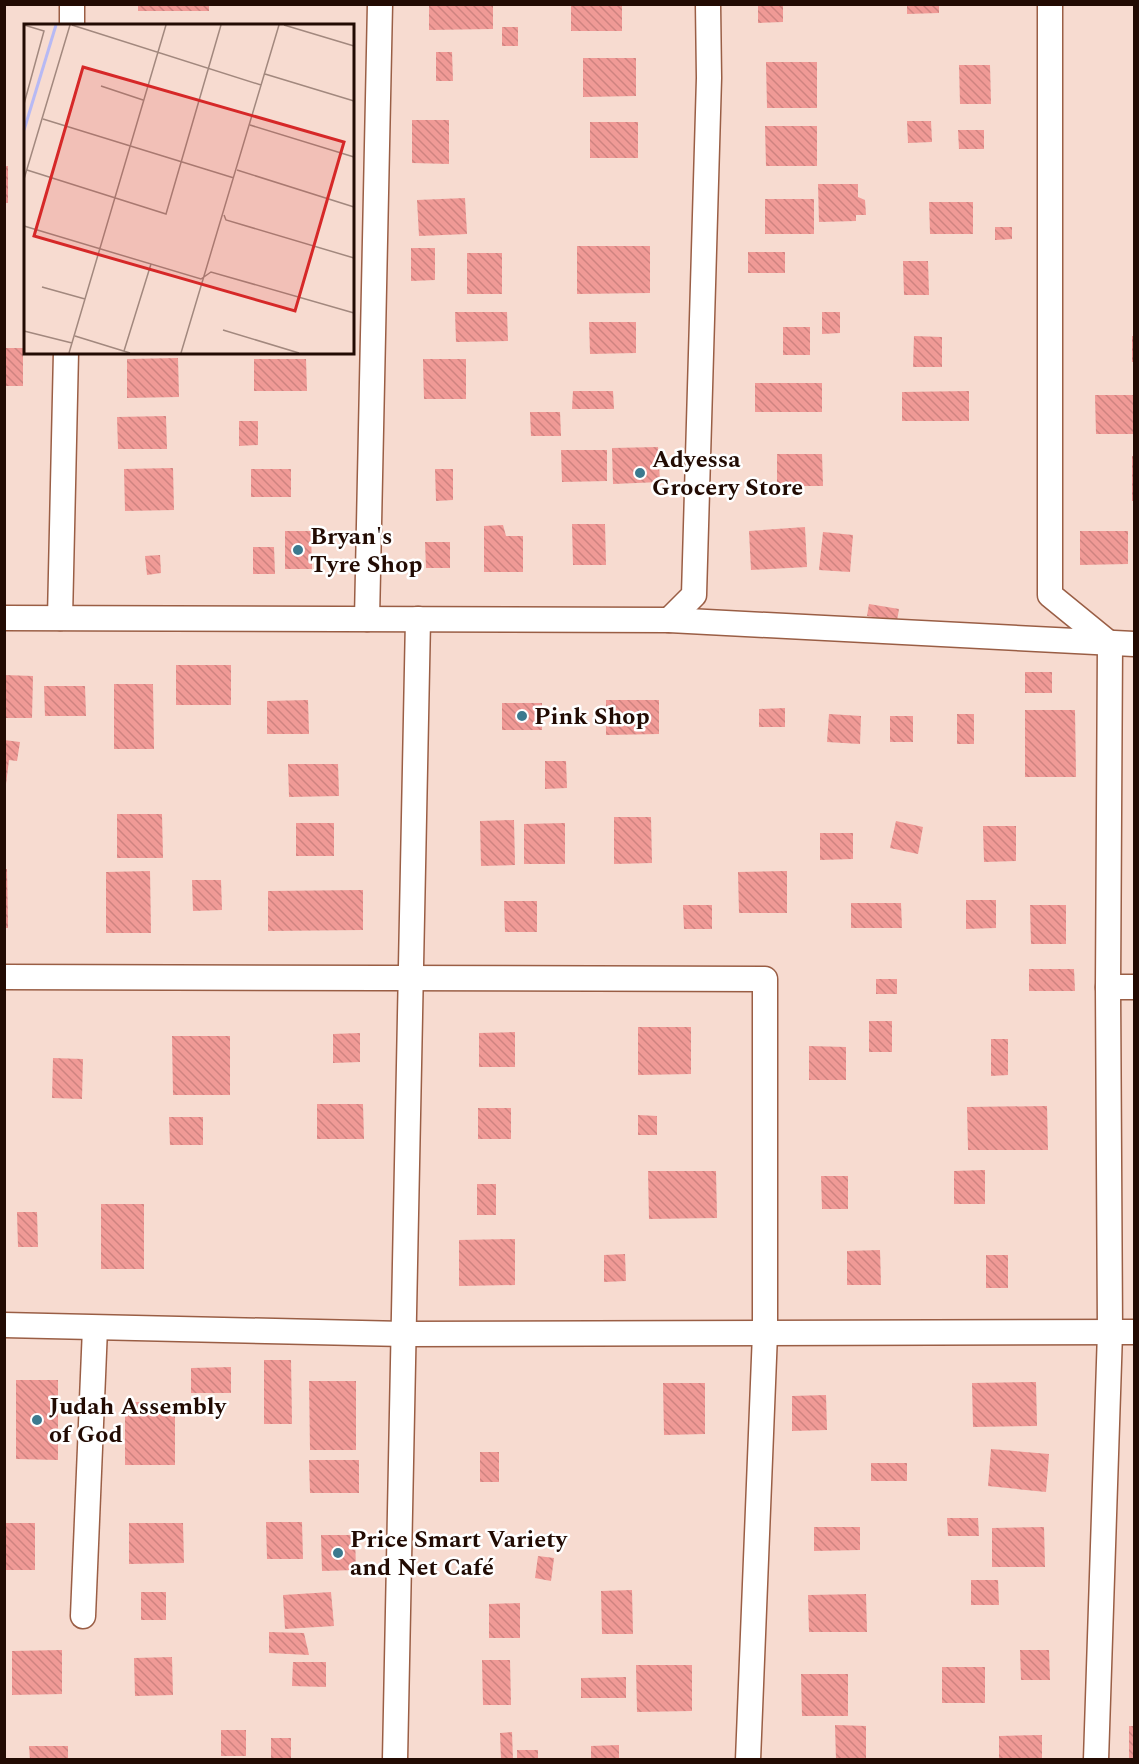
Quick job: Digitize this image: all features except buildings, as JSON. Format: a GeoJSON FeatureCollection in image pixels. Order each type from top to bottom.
{"type":"FeatureCollection","features":[{"type":"Feature","properties":{"kind":"street"},"geometry":{"type":"LineString","coordinates":[[72,4],[72,24]]}},
{"type":"Feature","properties":{"kind":"street"},"geometry":{"type":"LineString","coordinates":[[367,619],[380,4]]}},
{"type":"Feature","properties":{"kind":"street"},"geometry":{"type":"LineString","coordinates":[[669,620],[694,595],[709,78],[708,4]]}},
{"type":"Feature","properties":{"kind":"street"},"geometry":{"type":"LineString","coordinates":[[1050,4],[1050,595],[1110,644]]}},
{"type":"Feature","properties":{"kind":"street"},"geometry":{"type":"LineString","coordinates":[[60,618],[66,354]]}},
{"type":"Feature","properties":{"kind":"street"},"geometry":{"type":"LineString","coordinates":[[4,618],[669,620],[1134,644]]}},
{"type":"Feature","properties":{"kind":"street"},"geometry":{"type":"LineString","coordinates":[[395,1760],[418,619]]}},
{"type":"Feature","properties":{"kind":"street"},"geometry":{"type":"LineString","coordinates":[[1096,1760],[1110,1332],[1108,987],[1110,644]]}},
{"type":"Feature","properties":{"kind":"street"},"geometry":{"type":"LineString","coordinates":[[4,977],[765,979],[765,1332],[748,1760]]}},
{"type":"Feature","properties":{"kind":"street"},"geometry":{"type":"LineString","coordinates":[[1108,987],[1134,987]]}},
{"type":"Feature","properties":{"kind":"street"},"geometry":{"type":"LineString","coordinates":[[4,1325],[404,1334],[1134,1332]]}},
{"type":"Feature","properties":{"kind":"street"},"geometry":{"type":"LineString","coordinates":[[83,1616],[95,1328]]}},
{"type":"Feature","properties":{"kind":"place","name":"Adyessa Grocery Store"},"geometry":{"type":"Point","coordinates":[640,473]}},
{"type":"Feature","properties":{"kind":"place","name":"Bryan's Tyre Shop"},"geometry":{"type":"Point","coordinates":[298,550]}},
{"type":"Feature","properties":{"kind":"place","name":"Pink Shop"},"geometry":{"type":"Point","coordinates":[522,716]}},
{"type":"Feature","properties":{"kind":"place","name":"Judah Assembly of God"},"geometry":{"type":"Point","coordinates":[37,1420]}},
{"type":"Feature","properties":{"kind":"place","name":"Price Smart Variety and Net Café"},"geometry":{"type":"Point","coordinates":[338,1553]}}]}
